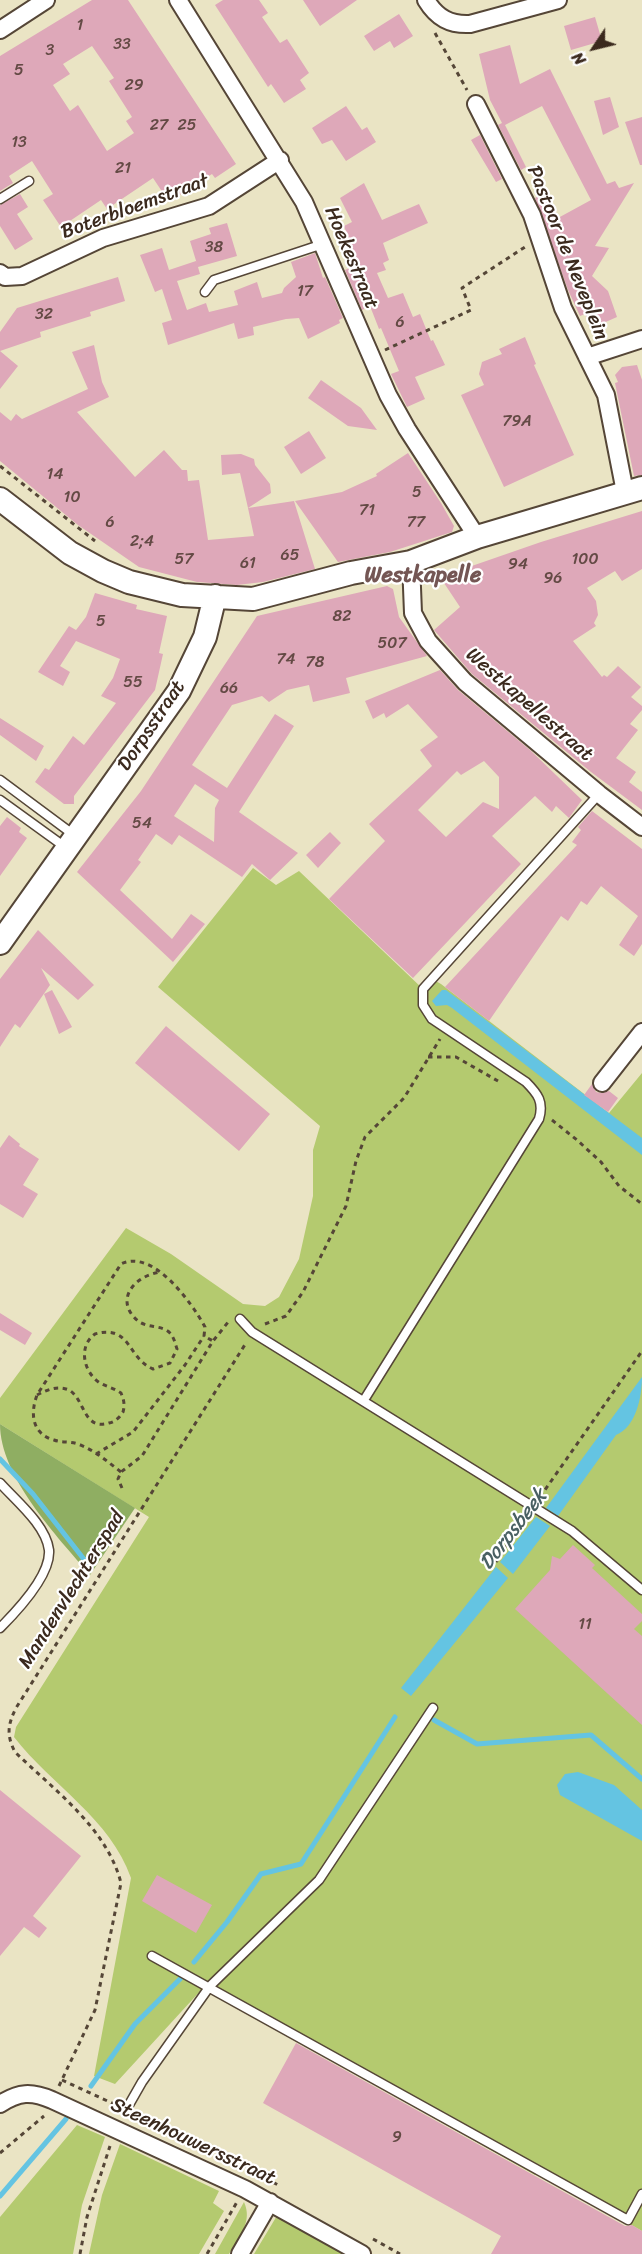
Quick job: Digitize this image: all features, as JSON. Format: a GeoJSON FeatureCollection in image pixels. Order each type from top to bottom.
{"type":"FeatureCollection","features":[{"type":"Feature","properties":{"kind":"street"},"geometry":{"type":"LineString","coordinates":[[0,30],[46,0]]}},
{"type":"Feature","properties":{"kind":"street","name":"Hoekestraat"},"geometry":{"type":"LineString","coordinates":[[178,0],[280,160],[304,202],[371,357],[407,429],[477,537]]}},
{"type":"Feature","properties":{"kind":"street"},"geometry":{"type":"LineString","coordinates":[[426,0],[441,18],[458,25],[471,24],[558,0]]}},
{"type":"Feature","properties":{"kind":"street","name":"Pastoor de Neveplein"},"geometry":{"type":"LineString","coordinates":[[476,104],[519,188],[540,238],[563,308],[606,395],[634,490]]}},
{"type":"Feature","properties":{"kind":"street","name":"Boterbloemstraat"},"geometry":{"type":"LineString","coordinates":[[0,273],[6,278],[22,276],[103,238],[209,206],[280,160]]}},
{"type":"Feature","properties":{"kind":"street"},"geometry":{"type":"LineString","coordinates":[[587,357],[642,339]]}},
{"type":"Feature","properties":{"kind":"street"},"geometry":{"type":"LineString","coordinates":[[0,499],[70,553],[129,582],[182,595],[253,599],[351,573],[411,562],[477,537],[634,490]]}},
{"type":"Feature","properties":{"kind":"street","name":"Westkapellestraat"},"geometry":{"type":"LineString","coordinates":[[411,562],[413,613],[428,641],[465,682],[642,827]]}},
{"type":"Feature","properties":{"kind":"street","name":"Dorpsstraat"},"geometry":{"type":"LineString","coordinates":[[0,943],[179,691],[205,637],[215,596]]}},
{"type":"Feature","properties":{"kind":"street"},"geometry":{"type":"LineString","coordinates":[[602,1083],[642,1032]]}},
{"type":"Feature","properties":{"kind":"street","name":"Steenhouwersstraat"},"geometry":{"type":"LineString","coordinates":[[0,2104],[16,2094],[34,2092],[245,2188],[362,2254]]}},
{"type":"Feature","properties":{"kind":"street"},"geometry":{"type":"LineString","coordinates":[[240,2254],[270,2202]]}},
{"type":"Feature","properties":{"kind":"lane"},"geometry":{"type":"LineString","coordinates":[[0,199],[29,181]]}},
{"type":"Feature","properties":{"kind":"lane"},"geometry":{"type":"LineString","coordinates":[[205,292],[214,280],[324,244]]}},
{"type":"Feature","properties":{"kind":"lane"},"geometry":{"type":"LineString","coordinates":[[0,780],[72,843]]}},
{"type":"Feature","properties":{"kind":"lane"},"geometry":{"type":"LineString","coordinates":[[364,1400],[539,1119],[541,1112],[538,1094],[526,1082],[432,1019],[423,1005],[423,989],[599,794]]}},
{"type":"Feature","properties":{"kind":"lane"},"geometry":{"type":"LineString","coordinates":[[0,800],[72,843]]}},
{"type":"Feature","properties":{"kind":"lane"},"geometry":{"type":"LineString","coordinates":[[240,1319],[252,1332],[364,1400],[589,1543],[642,1590]]}},
{"type":"Feature","properties":{"kind":"lane"},"geometry":{"type":"LineString","coordinates":[[0,1482],[32,1518],[45,1538],[49,1551],[47,1566],[31,1593],[0,1628]]}},
{"type":"Feature","properties":{"kind":"lane"},"geometry":{"type":"LineString","coordinates":[[126,2110],[142,2082],[210,1986],[319,1880],[433,1708]]}},
{"type":"Feature","properties":{"kind":"lane"},"geometry":{"type":"LineString","coordinates":[[152,1956],[210,1986],[628,2220],[642,2194]]}},
{"type":"Feature","properties":{"kind":"path"},"geometry":{"type":"LineString","coordinates":[[441,18],[435,36],[476,104]]}},
{"type":"Feature","properties":{"kind":"path"},"geometry":{"type":"LineString","coordinates":[[371,357],[471,310],[462,288],[540,238]]}},
{"type":"Feature","properties":{"kind":"path"},"geometry":{"type":"LineString","coordinates":[[0,466],[96,542]]}},
{"type":"Feature","properties":{"kind":"path","name":"Mandenvlechterspad"},"geometry":{"type":"LineString","coordinates":[[0,2153],[43,2118],[95,2010],[121,1883],[115,1863],[96,1832],[15,1752],[9,1741],[8,1729],[16,1708],[252,1332],[286,1316],[303,1292],[346,1206],[356,1161],[365,1137],[404,1098],[446,1029]]}},
{"type":"Feature","properties":{"kind":"path"},"geometry":{"type":"LineString","coordinates":[[96,1454],[133,1432],[185,1365],[204,1336],[206,1327],[178,1286],[161,1272],[138,1260],[121,1264],[37,1395],[32,1415],[34,1425],[52,1440],[76,1443],[121,1472]]}},
{"type":"Feature","properties":{"kind":"path"},"geometry":{"type":"LineString","coordinates":[[37,1395],[60,1387],[70,1391],[77,1398],[85,1415],[97,1424],[106,1424],[122,1415],[124,1408],[121,1394],[92,1375],[83,1354],[85,1346],[95,1334],[110,1332],[121,1335],[144,1365],[153,1369],[170,1363],[177,1349],[171,1334],[161,1328],[140,1322],[130,1311],[128,1303],[132,1286],[139,1278],[161,1272]]}},
{"type":"Feature","properties":{"kind":"path"},"geometry":{"type":"LineString","coordinates":[[122,1488],[118,1479],[121,1472],[142,1456],[226,1322],[240,1319],[265,1324]]}},
{"type":"Feature","properties":{"kind":"path"},"geometry":{"type":"LineString","coordinates":[[204,1336],[213,1341]]}},
{"type":"Feature","properties":{"kind":"path"},"geometry":{"type":"LineString","coordinates":[[496,1562],[642,1351]]}},
{"type":"Feature","properties":{"kind":"path"},"geometry":{"type":"LineString","coordinates":[[62,2080],[141,2118]]}},
{"type":"Feature","properties":{"kind":"path"},"geometry":{"type":"LineString","coordinates":[[80,2254],[95,2187],[117,2129]]}},
{"type":"Feature","properties":{"kind":"path"},"geometry":{"type":"LineString","coordinates":[[207,2254],[255,2172]]}},
{"type":"Feature","properties":{"kind":"green space"},"geometry":{"type":"Polygon","coordinates":[[[253,868],[276,885],[299,871],[423,989],[432,979],[441,984],[609,1113],[642,1073],[642,2231],[537,2172],[535,2175],[203,1988],[115,2084],[94,2076],[131,1878],[122,1857],[95,1820],[29,1755],[14,1737],[16,1727],[149,1517],[0,1424],[0,1398],[126,1228],[171,1254],[243,1304],[265,1306],[279,1297],[299,1259],[313,1196],[313,1150],[320,1126],[158,987],[253,868]]]}},
{"type":"Feature","properties":{"kind":"green space"},"geometry":{"type":"Polygon","coordinates":[[[0,1424],[135,1508],[90,1575],[47,1524],[20,1485],[9,1464],[0,1424]]]}},
{"type":"Feature","properties":{"kind":"green space"},"geometry":{"type":"Polygon","coordinates":[[[77,2125],[105,2137],[82,2205],[73,2254],[0,2254],[0,2217],[77,2125]]]}},
{"type":"Feature","properties":{"kind":"green space"},"geometry":{"type":"Polygon","coordinates":[[[120,2144],[219,2191],[213,2203],[224,2211],[199,2254],[89,2254],[102,2195],[120,2144]]]}},
{"type":"Feature","properties":{"kind":"green space"},"geometry":{"type":"Polygon","coordinates":[[[244,2202],[247,2216],[241,2235],[229,2254],[215,2254],[244,2202]]]}},
{"type":"Feature","properties":{"kind":"green space"},"geometry":{"type":"Polygon","coordinates":[[[284,2204],[372,2254],[254,2254],[284,2204]]]}},
{"type":"Feature","properties":{"kind":"water"},"geometry":{"type":"Polygon","coordinates":[[[442,990],[446,990],[642,1138],[642,1155],[452,1008],[447,1005],[436,1006],[432,1001],[442,990]]]}},
{"type":"Feature","properties":{"kind":"water"},"geometry":{"type":"Polygon","coordinates":[[[642,1377],[639,1402],[628,1425],[616,1435],[558,1516],[546,1508],[642,1377]]]}},
{"type":"Feature","properties":{"kind":"water"},"geometry":{"type":"Polygon","coordinates":[[[536,1517],[550,1526],[513,1574],[500,1562],[536,1517]]]}},
{"type":"Feature","properties":{"kind":"water"},"geometry":{"type":"Polygon","coordinates":[[[496,1567],[508,1578],[411,1696],[401,1688],[496,1567]]]}},
{"type":"Feature","properties":{"kind":"water"},"geometry":{"type":"Polygon","coordinates":[[[578,1772],[614,1785],[642,1810],[642,1841],[560,1795],[557,1785],[565,1774],[578,1772]]]}},
{"type":"Feature","properties":{"kind":"building"},"geometry":{"type":"Polygon","coordinates":[[[92,0],[128,0],[236,164],[215,178],[212,174],[169,202],[153,178],[107,209],[101,200],[61,227],[43,200],[53,194],[32,161],[9,176],[13,183],[0,191],[0,56],[92,0]],[[92,46],[63,64],[70,74],[53,85],[70,111],[78,105],[107,151],[134,133],[126,121],[132,117],[109,81],[114,78],[92,46]]]}},
{"type":"Feature","properties":{"kind":"building"},"geometry":{"type":"Polygon","coordinates":[[[223,0],[259,0],[268,13],[262,17],[280,43],[287,39],[309,73],[300,80],[306,89],[284,103],[271,84],[268,87],[215,5],[223,0]]]}},
{"type":"Feature","properties":{"kind":"building"},"geometry":{"type":"Polygon","coordinates":[[[303,0],[357,0],[320,26],[303,0]]]}},
{"type":"Feature","properties":{"kind":"building"},"geometry":{"type":"Polygon","coordinates":[[[399,14],[413,36],[394,48],[390,41],[374,51],[364,36],[399,14]]]}},
{"type":"Feature","properties":{"kind":"building"},"geometry":{"type":"Polygon","coordinates":[[[595,17],[602,41],[571,50],[564,26],[595,17]]]}},
{"type":"Feature","properties":{"kind":"building"},"geometry":{"type":"Polygon","coordinates":[[[510,45],[520,84],[550,69],[607,184],[615,181],[619,188],[634,183],[595,246],[609,248],[592,276],[608,291],[617,317],[592,328],[585,314],[580,316],[568,290],[535,198],[545,193],[558,218],[591,200],[542,106],[505,125],[526,167],[521,170],[498,125],[502,123],[490,100],[479,54],[510,45]]]}},
{"type":"Feature","properties":{"kind":"building"},"geometry":{"type":"Polygon","coordinates":[[[610,97],[619,127],[603,135],[594,101],[610,97]]]}},
{"type":"Feature","properties":{"kind":"building"},"geometry":{"type":"Polygon","coordinates":[[[346,106],[362,130],[367,127],[376,142],[346,161],[332,140],[322,144],[312,128],[346,106]]]}},
{"type":"Feature","properties":{"kind":"building"},"geometry":{"type":"Polygon","coordinates":[[[642,117],[642,165],[640,165],[625,122],[642,117]]]}},
{"type":"Feature","properties":{"kind":"building"},"geometry":{"type":"Polygon","coordinates":[[[480,135],[502,179],[496,182],[471,140],[480,135]]]}},
{"type":"Feature","properties":{"kind":"building"},"geometry":{"type":"Polygon","coordinates":[[[364,183],[382,220],[419,204],[428,223],[383,243],[389,260],[383,263],[386,270],[377,273],[388,298],[403,293],[413,317],[420,314],[431,341],[433,340],[445,365],[415,377],[425,399],[407,407],[391,374],[399,371],[381,328],[379,329],[370,306],[362,310],[345,270],[358,264],[344,226],[352,222],[340,198],[364,183]]]}},
{"type":"Feature","properties":{"kind":"building"},"geometry":{"type":"Polygon","coordinates":[[[20,194],[28,207],[17,214],[33,239],[15,250],[0,226],[0,205],[20,194]]]}},
{"type":"Feature","properties":{"kind":"building"},"geometry":{"type":"Polygon","coordinates":[[[227,223],[237,256],[198,267],[200,274],[177,281],[187,310],[206,303],[209,312],[238,305],[234,291],[257,282],[262,298],[282,293],[296,277],[291,262],[315,253],[323,278],[325,277],[343,318],[339,320],[340,323],[308,339],[299,318],[286,319],[253,327],[254,335],[238,339],[234,323],[168,345],[162,323],[172,320],[162,289],[155,292],[140,255],[162,248],[169,270],[196,261],[197,264],[190,241],[211,234],[209,228],[227,223]]]}},
{"type":"Feature","properties":{"kind":"building"},"geometry":{"type":"Polygon","coordinates":[[[118,277],[125,301],[90,312],[91,316],[40,332],[41,337],[0,351],[0,332],[17,308],[118,277]]]}},
{"type":"Feature","properties":{"kind":"building"},"geometry":{"type":"Polygon","coordinates":[[[525,337],[536,364],[534,365],[574,455],[504,487],[461,395],[484,385],[479,374],[482,362],[502,354],[499,349],[525,337]]]}},
{"type":"Feature","properties":{"kind":"building"},"geometry":{"type":"Polygon","coordinates":[[[94,345],[102,382],[109,397],[77,412],[135,477],[164,450],[182,470],[187,470],[188,481],[199,480],[208,540],[254,536],[248,508],[294,501],[315,569],[263,582],[237,585],[197,582],[139,567],[78,525],[0,461],[0,412],[11,421],[16,414],[22,419],[88,389],[72,352],[94,345]]]}},
{"type":"Feature","properties":{"kind":"building"},"geometry":{"type":"Polygon","coordinates":[[[0,351],[18,366],[0,389],[0,351]]]}},
{"type":"Feature","properties":{"kind":"building"},"geometry":{"type":"Polygon","coordinates":[[[637,365],[642,380],[642,475],[634,476],[615,375],[622,367],[637,365]]]}},
{"type":"Feature","properties":{"kind":"building"},"geometry":{"type":"Polygon","coordinates":[[[321,380],[361,408],[377,430],[348,426],[308,398],[321,380]]]}},
{"type":"Feature","properties":{"kind":"building"},"geometry":{"type":"Polygon","coordinates":[[[309,431],[326,458],[301,474],[284,447],[309,431]]]}},
{"type":"Feature","properties":{"kind":"building"},"geometry":{"type":"Polygon","coordinates":[[[408,453],[454,526],[452,532],[390,552],[338,562],[295,501],[342,492],[377,476],[376,474],[408,453]]]}},
{"type":"Feature","properties":{"kind":"building"},"geometry":{"type":"Polygon","coordinates":[[[241,454],[254,459],[255,465],[270,484],[271,493],[248,508],[240,473],[222,475],[221,455],[241,454]]]}},
{"type":"Feature","properties":{"kind":"building"},"geometry":{"type":"Polygon","coordinates":[[[642,511],[642,569],[622,581],[615,571],[587,588],[596,601],[598,615],[594,623],[596,626],[573,641],[602,677],[604,675],[607,677],[618,666],[641,687],[631,697],[642,706],[642,710],[630,724],[638,730],[616,758],[636,772],[629,782],[642,792],[642,810],[591,772],[472,674],[434,630],[460,607],[440,577],[541,542],[642,511]]]}},
{"type":"Feature","properties":{"kind":"building"},"geometry":{"type":"Polygon","coordinates":[[[387,586],[393,589],[399,617],[427,656],[346,678],[350,693],[313,702],[309,685],[287,690],[269,702],[262,696],[232,705],[192,765],[227,788],[275,714],[294,726],[239,812],[298,853],[270,880],[252,864],[242,877],[179,835],[172,845],[156,834],[138,860],[141,862],[120,890],[172,939],[191,914],[205,924],[173,962],[77,872],[141,791],[257,616],[387,586]],[[195,784],[174,816],[214,842],[215,808],[219,800],[195,784]]]}},
{"type":"Feature","properties":{"kind":"building"},"geometry":{"type":"Polygon","coordinates":[[[95,593],[137,605],[136,609],[167,616],[159,653],[163,654],[155,690],[74,796],[74,804],[64,804],[35,782],[45,768],[49,770],[73,736],[84,745],[116,703],[101,696],[113,678],[120,659],[76,641],[60,666],[70,672],[63,686],[38,672],[69,626],[76,630],[86,617],[95,593]]]}},
{"type":"Feature","properties":{"kind":"building"},"geometry":{"type":"Polygon","coordinates":[[[440,670],[458,690],[530,750],[582,800],[569,818],[556,806],[552,812],[535,796],[492,836],[521,864],[413,978],[329,899],[385,841],[369,824],[432,766],[420,750],[438,737],[408,704],[386,718],[384,713],[373,719],[365,701],[440,670]],[[484,761],[461,775],[457,771],[418,810],[446,837],[483,802],[499,809],[499,777],[484,761]]]}},
{"type":"Feature","properties":{"kind":"building"},"geometry":{"type":"Polygon","coordinates":[[[0,718],[44,746],[36,761],[0,735],[0,718]]]}},
{"type":"Feature","properties":{"kind":"building"},"geometry":{"type":"Polygon","coordinates":[[[592,811],[642,849],[642,944],[634,956],[619,945],[638,916],[601,886],[587,905],[581,901],[568,921],[561,916],[489,1021],[445,987],[577,845],[572,842],[581,830],[578,827],[592,811]]]}},
{"type":"Feature","properties":{"kind":"building"},"geometry":{"type":"Polygon","coordinates":[[[7,817],[21,828],[19,832],[27,838],[0,876],[0,826],[7,817]]]}},
{"type":"Feature","properties":{"kind":"building"},"geometry":{"type":"Polygon","coordinates":[[[330,832],[341,843],[318,868],[306,855],[330,832]]]}},
{"type":"Feature","properties":{"kind":"building"},"geometry":{"type":"Polygon","coordinates":[[[38,930],[94,985],[78,1000],[41,968],[50,985],[20,1028],[15,1024],[0,1047],[0,979],[38,930]]]}},
{"type":"Feature","properties":{"kind":"building"},"geometry":{"type":"Polygon","coordinates":[[[52,990],[72,1027],[59,1034],[44,994],[52,990]]]}},
{"type":"Feature","properties":{"kind":"building"},"geometry":{"type":"Polygon","coordinates":[[[166,1026],[270,1114],[239,1151],[135,1063],[166,1026]]]}},
{"type":"Feature","properties":{"kind":"building"},"geometry":{"type":"Polygon","coordinates":[[[592,1084],[596,1092],[609,1091],[618,1098],[608,1112],[584,1095],[592,1084]]]}},
{"type":"Feature","properties":{"kind":"building"},"geometry":{"type":"Polygon","coordinates":[[[9,1135],[20,1144],[19,1146],[39,1159],[23,1185],[38,1194],[23,1218],[0,1204],[0,1148],[9,1135]]]}},
{"type":"Feature","properties":{"kind":"building"},"geometry":{"type":"Polygon","coordinates":[[[0,1313],[32,1333],[25,1345],[0,1330],[0,1313]]]}},
{"type":"Feature","properties":{"kind":"building"},"geometry":{"type":"Polygon","coordinates":[[[573,1545],[595,1565],[592,1568],[642,1614],[642,1621],[634,1629],[642,1636],[642,1725],[515,1609],[550,1570],[552,1556],[560,1559],[573,1545]]]}},
{"type":"Feature","properties":{"kind":"building"},"geometry":{"type":"Polygon","coordinates":[[[0,1790],[81,1856],[33,1916],[47,1928],[39,1938],[24,1927],[0,1956],[0,1790]]]}},
{"type":"Feature","properties":{"kind":"building"},"geometry":{"type":"Polygon","coordinates":[[[157,1875],[212,1905],[196,1933],[142,1901],[157,1875]]]}},
{"type":"Feature","properties":{"kind":"building"},"geometry":{"type":"Polygon","coordinates":[[[296,2043],[625,2226],[632,2225],[642,2231],[642,2254],[491,2254],[501,2236],[263,2103],[296,2043]]]}},
{"type":"Feature","properties":{"kind":"waterway"},"geometry":{"type":"LineString","coordinates":[[0,1459],[33,1494],[90,1567]]}},
{"type":"Feature","properties":{"kind":"waterway"},"geometry":{"type":"LineString","coordinates":[[194,1962],[227,1922],[261,1874],[301,1864],[395,1717]]}},
{"type":"Feature","properties":{"kind":"waterway"},"geometry":{"type":"LineString","coordinates":[[434,1720],[477,1744],[591,1735],[642,1779]]}},
{"type":"Feature","properties":{"kind":"waterway"},"geometry":{"type":"LineString","coordinates":[[91,2086],[135,2024],[180,1979]]}},
{"type":"Feature","properties":{"kind":"waterway"},"geometry":{"type":"LineString","coordinates":[[0,2196],[66,2119]]}},
{"type":"Feature","properties":{"kind":"district","name":"Westkapelle"},"geometry":{"type":"Point","coordinates":[423,576]}},
{"type":"Feature","properties":{"kind":"water label","name":"Dorpsbeek"},"geometry":{"type":"Point","coordinates":[514,1530]}}]}
